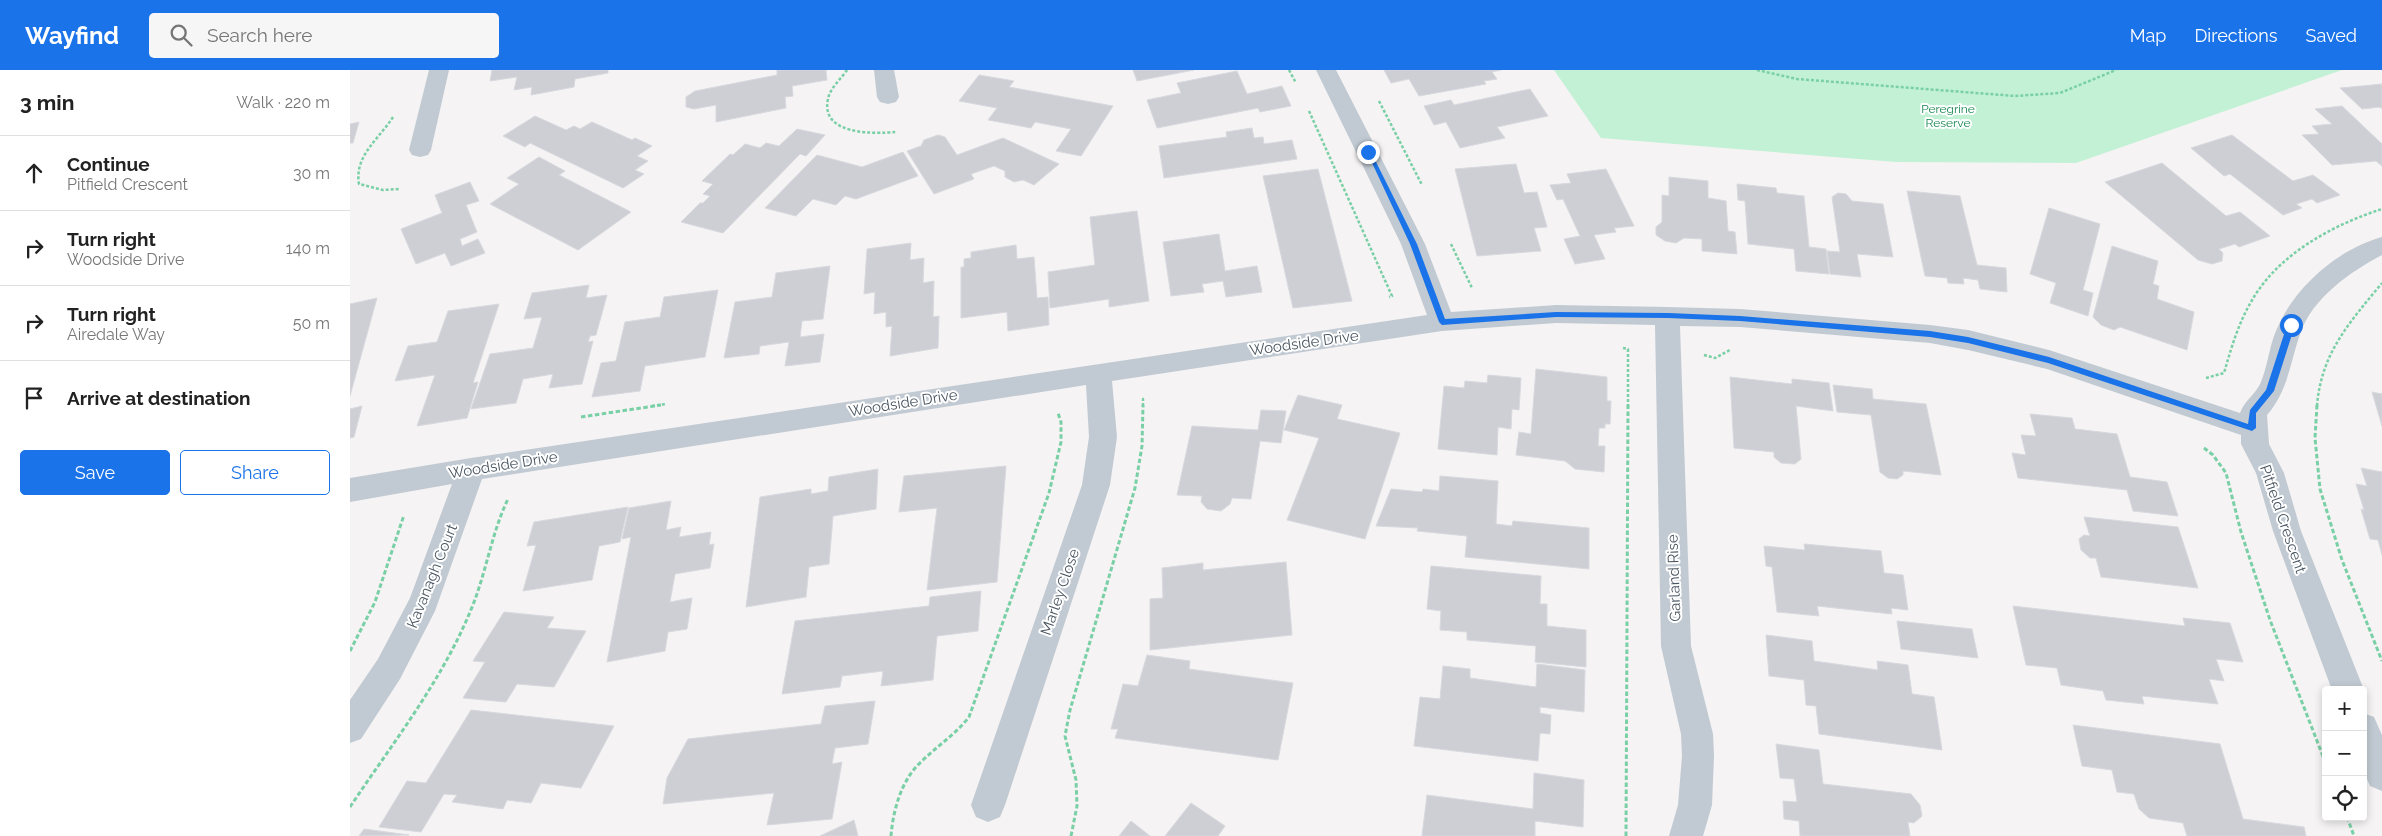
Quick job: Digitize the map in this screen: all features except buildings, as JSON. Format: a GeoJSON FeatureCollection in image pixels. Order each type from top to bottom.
{"type":"FeatureCollection","features":[{"type":"Feature","properties":{"kind":"street"},"geometry":{"type":"LineString","coordinates":[[420,150],[439,70]]}},
{"type":"Feature","properties":{"kind":"street"},"geometry":{"type":"LineString","coordinates":[[884,70],[888,97]]}},
{"type":"Feature","properties":{"kind":"street"},"geometry":{"type":"LineString","coordinates":[[1326,70],[1414,244],[1442,322]]}},
{"type":"Feature","properties":{"kind":"street"},"geometry":{"type":"LineString","coordinates":[[2252,428],[2252,412],[2270,391],[2291,325],[2308,300],[2331,277],[2357,258],[2382,245]]}},
{"type":"Feature","properties":{"kind":"street","name":"Woodside Drive"},"geometry":{"type":"LineString","coordinates":[[350,490],[1098,373],[1442,322],[1556,314],[1750,319],[1930,334],[1968,340],[2049,360],[2252,428]]}},
{"type":"Feature","properties":{"kind":"street","name":"Garland Rise"},"geometry":{"type":"LineString","coordinates":[[1668,316],[1676,646],[1692,709],[1698,756],[1696,805],[1686,836]]}},
{"type":"Feature","properties":{"kind":"street","name":"Marley Close"},"geometry":{"type":"LineString","coordinates":[[988,805],[1099,474],[1103,437],[1098,373]]}},
{"type":"Feature","properties":{"kind":"street","name":"Pitfield Crescent"},"geometry":{"type":"LineString","coordinates":[[2252,428],[2255,444],[2270,473],[2287,532],[2346,686]]}},
{"type":"Feature","properties":{"kind":"street","name":"Kavanagh Court"},"geometry":{"type":"LineString","coordinates":[[350,728],[389,670],[424,602],[471,470]]}},
{"type":"Feature","properties":{"kind":"street"},"geometry":{"type":"LineString","coordinates":[[2364,731],[2382,775]]}},
{"type":"Feature","properties":{"kind":"path"},"geometry":{"type":"LineString","coordinates":[[848,70],[828,97],[826,108],[830,118],[838,126],[867,134],[896,132]]}},
{"type":"Feature","properties":{"kind":"path"},"geometry":{"type":"LineString","coordinates":[[1289,70],[1297,86]]}},
{"type":"Feature","properties":{"kind":"path"},"geometry":{"type":"LineString","coordinates":[[1757,70],[1797,79],[2015,96],[2060,93],[2116,70]]}},
{"type":"Feature","properties":{"kind":"path"},"geometry":{"type":"LineString","coordinates":[[1308,110],[1392,296]]}},
{"type":"Feature","properties":{"kind":"path"},"geometry":{"type":"LineString","coordinates":[[359,153],[386,128],[394,111]]}},
{"type":"Feature","properties":{"kind":"path"},"geometry":{"type":"LineString","coordinates":[[355,180],[359,184],[371,188],[400,189]]}},
{"type":"Feature","properties":{"kind":"path"},"geometry":{"type":"LineString","coordinates":[[2382,283],[2352,319],[2327,358],[2318,395],[2315,438],[2323,498],[2342,560],[2382,660]]}},
{"type":"Feature","properties":{"kind":"path"},"geometry":{"type":"LineString","coordinates":[[1619,348],[1628,349],[1626,836]]}},
{"type":"Feature","properties":{"kind":"path"},"geometry":{"type":"LineString","coordinates":[[1699,354],[1715,358],[1732,348]]}},
{"type":"Feature","properties":{"kind":"path"},"geometry":{"type":"LineString","coordinates":[[1072,836],[1077,806],[1076,780],[1065,736],[1070,710],[1131,509],[1140,472],[1144,428],[1143,400],[1153,398]]}},
{"type":"Feature","properties":{"kind":"path"},"geometry":{"type":"LineString","coordinates":[[892,836],[893,812],[905,785],[919,763],[956,732],[969,717],[1054,474],[1062,432],[1059,412]]}},
{"type":"Feature","properties":{"kind":"path"},"geometry":{"type":"LineString","coordinates":[[2200,446],[2213,455],[2226,473],[2242,532],[2270,620],[2322,754]]}},
{"type":"Feature","properties":{"kind":"path"},"geometry":{"type":"LineString","coordinates":[[350,807],[434,681],[460,635],[488,567],[506,500]]}},
{"type":"Feature","properties":{"kind":"path"},"geometry":{"type":"LineString","coordinates":[[350,651],[362,632],[383,586],[404,514]]}},
{"type":"Feature","properties":{"kind":"path"},"geometry":{"type":"LineString","coordinates":[[2348,821],[2354,836]]}},
{"type":"Feature","properties":{"kind":"green space","name":"Peregrine Reserve"},"geometry":{"type":"Polygon","coordinates":[[[1554,70],[2342,70],[2076,163],[1896,162],[1601,138],[1554,70]]]}},
{"type":"Feature","properties":{"kind":"route"},"geometry":{"type":"LineString","coordinates":[[1368,152],[1414,244],[1442,322],[1556,314],[1668,316],[1740,318],[1930,334],[1968,340],[2049,360],[2252,428],[2252,412],[2270,391],[2291,325]]}}]}
